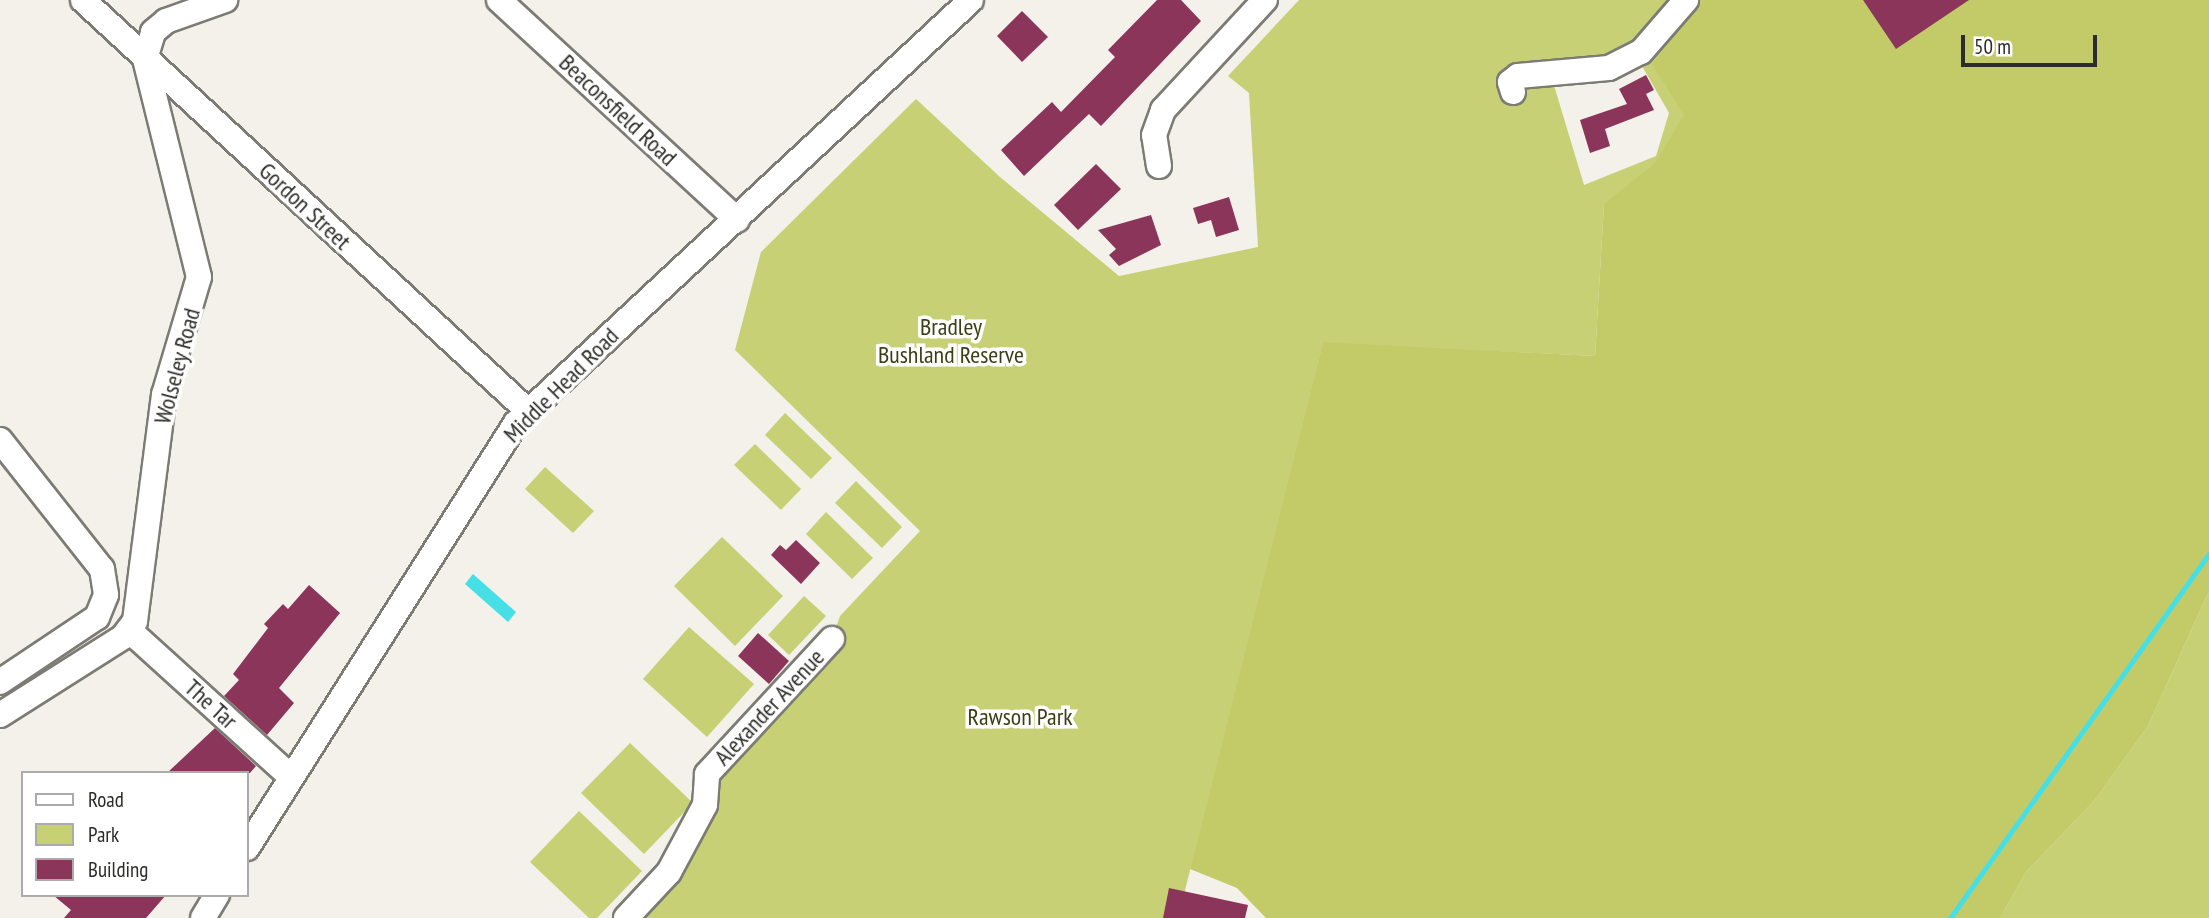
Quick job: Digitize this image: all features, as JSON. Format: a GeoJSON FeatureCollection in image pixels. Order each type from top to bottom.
{"type":"FeatureCollection","features":[{"type":"Feature","properties":{"kind":"street","name":"Gordon Street"},"geometry":{"type":"LineString","coordinates":[[83,0],[528,411]]}},
{"type":"Feature","properties":{"kind":"street"},"geometry":{"type":"LineString","coordinates":[[145,59],[153,32],[166,21],[225,0]]}},
{"type":"Feature","properties":{"kind":"street","name":"Beaconsfield Road"},"geometry":{"type":"LineString","coordinates":[[499,0],[737,220]]}},
{"type":"Feature","properties":{"kind":"street","name":"Middle Head Road"},"geometry":{"type":"LineString","coordinates":[[248,846],[505,436],[528,411],[737,220],[971,0]]}},
{"type":"Feature","properties":{"kind":"street"},"geometry":{"type":"LineString","coordinates":[[1158,166],[1154,135],[1163,110],[1265,0]]}},
{"type":"Feature","properties":{"kind":"street"},"geometry":{"type":"LineString","coordinates":[[1513,92],[1510,82],[1518,76],[1609,68],[1641,52],[1686,0]]}},
{"type":"Feature","properties":{"kind":"street","name":"Wolseley Road"},"geometry":{"type":"LineString","coordinates":[[130,631],[139,593],[164,394],[199,277],[145,59]]}},
{"type":"Feature","properties":{"kind":"street"},"geometry":{"type":"LineString","coordinates":[[0,440],[102,569],[106,595],[97,617],[0,682]]}},
{"type":"Feature","properties":{"kind":"street"},"geometry":{"type":"LineString","coordinates":[[0,715],[130,631]]}},
{"type":"Feature","properties":{"kind":"street","name":"The Tar"},"geometry":{"type":"LineString","coordinates":[[130,631],[291,777]]}},
{"type":"Feature","properties":{"kind":"street","name":"Alexander Avenue"},"geometry":{"type":"LineString","coordinates":[[626,918],[669,872],[705,806],[707,774],[832,639]]}},
{"type":"Feature","properties":{"kind":"street"},"geometry":{"type":"LineString","coordinates":[[203,918],[216,897]]}},
{"type":"Feature","properties":{"kind":"green space","name":"Rawson Park"},"geometry":{"type":"Polygon","coordinates":[[[1299,0],[2209,0],[1604,204],[1595,356],[1323,343],[1178,918],[626,918],[669,871],[707,774],[832,639],[840,616],[920,531],[735,350],[761,252],[916,99],[1000,177],[1119,276],[1258,247],[1249,93],[1228,76],[1299,0]],[[1642,66],[1612,78],[1553,82],[1584,185],[1656,156],[1669,113],[1642,66]]]}},
{"type":"Feature","properties":{"kind":"green space"},"geometry":{"type":"Polygon","coordinates":[[[1703,0],[2209,0],[2209,591],[2148,726],[2095,800],[2026,872],[2000,918],[1266,918],[1237,888],[1190,869],[1323,342],[1595,356],[1604,204],[1655,163],[1684,115],[1652,64],[1703,0]]]}},
{"type":"Feature","properties":{"kind":"green space"},"geometry":{"type":"Polygon","coordinates":[[[785,413],[832,458],[811,479],[765,435],[785,413]]]}},
{"type":"Feature","properties":{"kind":"green space"},"geometry":{"type":"Polygon","coordinates":[[[755,444],[801,489],[781,510],[734,465],[755,444]]]}},
{"type":"Feature","properties":{"kind":"green space"},"geometry":{"type":"Polygon","coordinates":[[[545,467],[594,511],[573,533],[525,489],[545,467]]]}},
{"type":"Feature","properties":{"kind":"green space"},"geometry":{"type":"Polygon","coordinates":[[[856,481],[902,527],[882,548],[835,503],[856,481]]]}},
{"type":"Feature","properties":{"kind":"green space"},"geometry":{"type":"Polygon","coordinates":[[[826,512],[873,558],[852,579],[806,534],[826,512]]]}},
{"type":"Feature","properties":{"kind":"green space"},"geometry":{"type":"Polygon","coordinates":[[[722,537],[783,596],[735,646],[674,586],[722,537]]]}},
{"type":"Feature","properties":{"kind":"green space"},"geometry":{"type":"Polygon","coordinates":[[[2209,591],[2209,918],[2000,918],[2026,872],[2095,800],[2148,726],[2209,591]]]}},
{"type":"Feature","properties":{"kind":"green space"},"geometry":{"type":"Polygon","coordinates":[[[804,596],[826,616],[789,655],[768,635],[804,596]]]}},
{"type":"Feature","properties":{"kind":"green space"},"geometry":{"type":"Polygon","coordinates":[[[689,627],[754,684],[707,737],[643,679],[689,627]]]}},
{"type":"Feature","properties":{"kind":"green space"},"geometry":{"type":"Polygon","coordinates":[[[630,743],[693,803],[644,854],[581,793],[630,743]]]}},
{"type":"Feature","properties":{"kind":"green space"},"geometry":{"type":"Polygon","coordinates":[[[579,811],[642,871],[597,918],[589,918],[530,862],[579,811]]]}},
{"type":"Feature","properties":{"kind":"water"},"geometry":{"type":"Polygon","coordinates":[[[473,574],[516,612],[508,622],[465,584],[473,574]]]}},
{"type":"Feature","properties":{"kind":"building"},"geometry":{"type":"Polygon","coordinates":[[[1157,0],[1181,0],[1201,21],[1101,126],[1089,114],[1024,176],[1001,150],[1052,102],[1061,112],[1115,57],[1108,50],[1157,0]]]}},
{"type":"Feature","properties":{"kind":"building"},"geometry":{"type":"Polygon","coordinates":[[[1863,0],[1969,0],[1896,49],[1863,0]]]}},
{"type":"Feature","properties":{"kind":"building"},"geometry":{"type":"Polygon","coordinates":[[[1022,11],[1048,37],[1022,62],[997,36],[1022,11]]]}},
{"type":"Feature","properties":{"kind":"building"},"geometry":{"type":"Polygon","coordinates":[[[1646,75],[1654,90],[1646,94],[1654,110],[1605,129],[1610,146],[1590,153],[1580,120],[1627,104],[1619,89],[1646,75]]]}},
{"type":"Feature","properties":{"kind":"building"},"geometry":{"type":"Polygon","coordinates":[[[1096,164],[1121,189],[1078,230],[1054,205],[1096,164]]]}},
{"type":"Feature","properties":{"kind":"building"},"geometry":{"type":"Polygon","coordinates":[[[1229,197],[1239,230],[1216,237],[1211,220],[1198,224],[1193,208],[1229,197]]]}},
{"type":"Feature","properties":{"kind":"building"},"geometry":{"type":"Polygon","coordinates":[[[1151,215],[1161,245],[1119,266],[1109,255],[1116,249],[1098,230],[1151,215]]]}},
{"type":"Feature","properties":{"kind":"building"},"geometry":{"type":"Polygon","coordinates":[[[796,540],[820,563],[801,584],[771,555],[780,545],[786,550],[796,540]]]}},
{"type":"Feature","properties":{"kind":"building"},"geometry":{"type":"Polygon","coordinates":[[[309,585],[340,613],[279,688],[294,703],[267,735],[224,696],[239,680],[233,674],[268,628],[264,624],[283,604],[288,609],[309,585]]]}},
{"type":"Feature","properties":{"kind":"building"},"geometry":{"type":"Polygon","coordinates":[[[758,633],[789,661],[769,684],[738,656],[758,633]]]}},
{"type":"Feature","properties":{"kind":"building"},"geometry":{"type":"Polygon","coordinates":[[[215,728],[256,766],[250,773],[169,771],[215,728]]]}},
{"type":"Feature","properties":{"kind":"building"},"geometry":{"type":"Polygon","coordinates":[[[1169,888],[1248,905],[1245,918],[1163,918],[1169,888]]]}},
{"type":"Feature","properties":{"kind":"building"},"geometry":{"type":"Polygon","coordinates":[[[55,897],[164,897],[146,918],[64,918],[71,910],[55,897]]]}},
{"type":"Feature","properties":{"kind":"waterway"},"geometry":{"type":"LineString","coordinates":[[1950,918],[2209,553]]}},
{"type":"Feature","properties":{"kind":"park label","name":"Bradley Bushland Reserve"},"geometry":{"type":"Point","coordinates":[951,341]}}]}
